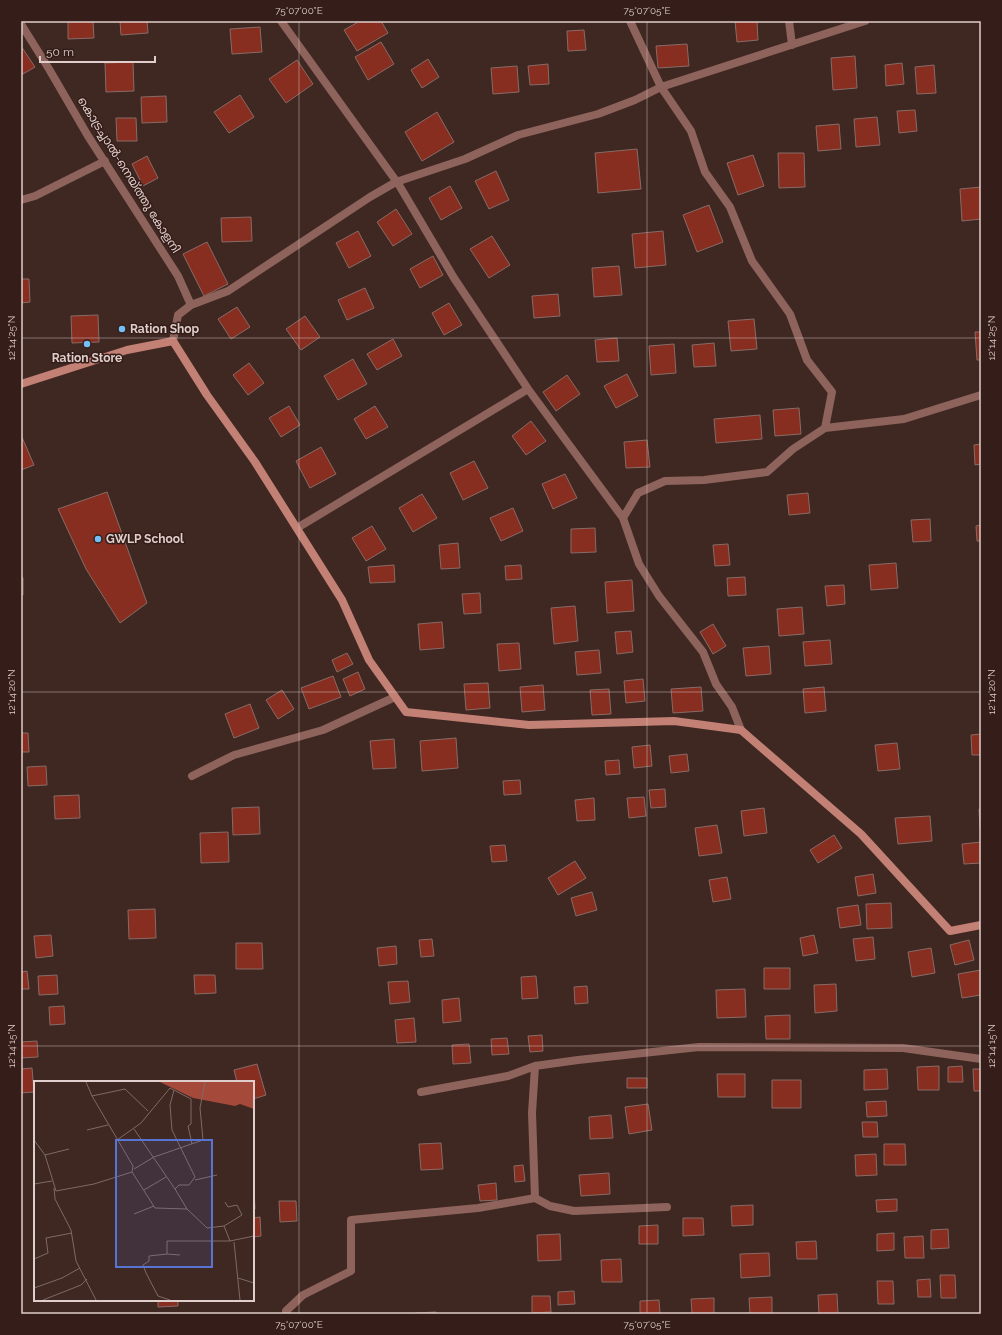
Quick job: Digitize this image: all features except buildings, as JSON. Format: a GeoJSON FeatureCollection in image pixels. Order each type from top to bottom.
{"type":"FeatureCollection","features":[{"type":"Feature","properties":{"kind":"main road"},"geometry":{"type":"LineString","coordinates":[[21,384],[127,350],[173,341],[207,395],[255,462],[342,600],[370,660],[406,712],[529,725],[674,722],[741,730],[862,834],[950,931],[981,925]]}},
{"type":"Feature","properties":{"kind":"street"},"geometry":{"type":"LineString","coordinates":[[281,21],[399,185],[454,278],[528,389],[623,518],[639,564],[659,596],[703,652],[716,684],[732,707],[741,730]]}},
{"type":"Feature","properties":{"kind":"street"},"geometry":{"type":"LineString","coordinates":[[630,21],[661,87],[691,131],[705,172],[730,207],[752,261],[790,314],[807,360],[832,392],[825,428]]}},
{"type":"Feature","properties":{"kind":"street"},"geometry":{"type":"LineString","coordinates":[[788,21],[792,45]]}},
{"type":"Feature","properties":{"kind":"street"},"geometry":{"type":"LineString","coordinates":[[173,341],[178,315],[191,305],[228,291],[370,197],[396,182],[465,159],[518,135],[598,114],[635,100],[661,87],[865,21]]}},
{"type":"Feature","properties":{"kind":"street","name":"കൊട്രച്ചാൽ-നെയ്ത്തു കോളനി"},"geometry":{"type":"LineString","coordinates":[[21,24],[88,136],[178,276],[191,305]]}},
{"type":"Feature","properties":{"kind":"street"},"geometry":{"type":"LineString","coordinates":[[21,200],[35,196],[105,161]]}},
{"type":"Feature","properties":{"kind":"street"},"geometry":{"type":"LineString","coordinates":[[296,528],[528,389]]}},
{"type":"Feature","properties":{"kind":"street"},"geometry":{"type":"LineString","coordinates":[[623,518],[638,493],[665,481],[704,480],[767,472],[793,449],[825,428],[904,419],[981,395]]}},
{"type":"Feature","properties":{"kind":"street"},"geometry":{"type":"LineString","coordinates":[[192,776],[234,755],[323,730],[395,697]]}},
{"type":"Feature","properties":{"kind":"street"},"geometry":{"type":"LineString","coordinates":[[421,1092],[508,1076],[535,1066],[698,1047],[903,1048],[981,1059]]}},
{"type":"Feature","properties":{"kind":"street"},"geometry":{"type":"LineString","coordinates":[[535,1066],[532,1113],[535,1198]]}},
{"type":"Feature","properties":{"kind":"street"},"geometry":{"type":"LineString","coordinates":[[287,1314],[286,1311],[302,1295],[351,1271],[351,1220],[478,1208],[535,1198],[550,1206],[574,1211],[667,1207]]}},
{"type":"Feature","properties":{"kind":"place","name":"Ration Shop"},"geometry":{"type":"Point","coordinates":[122,329]}},
{"type":"Feature","properties":{"kind":"place","name":"Ration Store"},"geometry":{"type":"Point","coordinates":[87,344]}},
{"type":"Feature","properties":{"kind":"place","name":"GWLP School"},"geometry":{"type":"Point","coordinates":[98,539]}}]}
